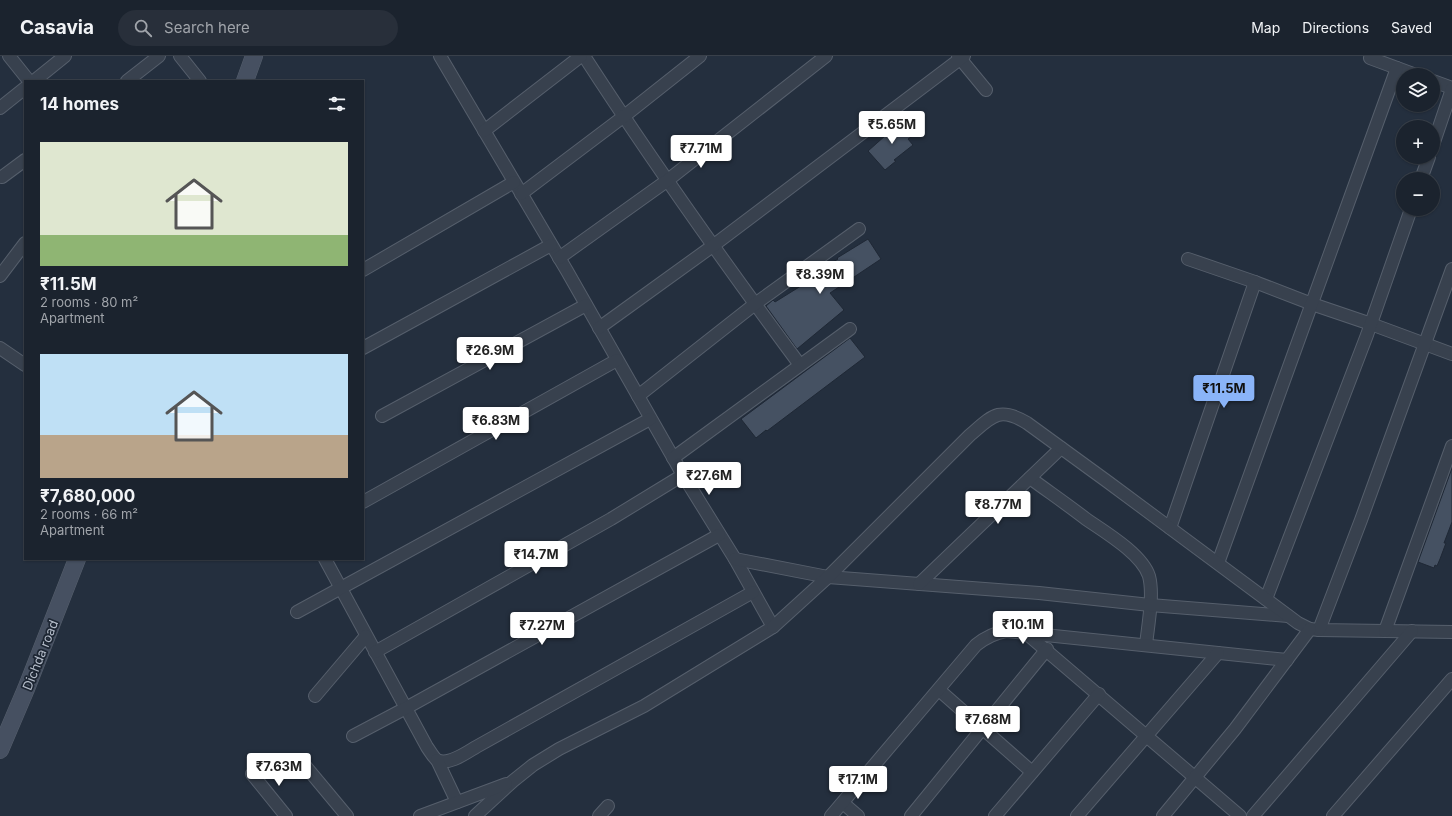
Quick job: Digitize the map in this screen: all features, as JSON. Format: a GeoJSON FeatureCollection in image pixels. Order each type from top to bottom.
{"type":"FeatureCollection","features":[{"type":"Feature","properties":{"kind":"main road"},"geometry":{"type":"LineString","coordinates":[[245,80],[254,56]]}},
{"type":"Feature","properties":{"kind":"main road","name":"Dichda road"},"geometry":{"type":"LineString","coordinates":[[0,750],[32,674],[77,560]]}},
{"type":"Feature","properties":{"kind":"street"},"geometry":{"type":"LineString","coordinates":[[9,56],[28,80]]}},
{"type":"Feature","properties":{"kind":"street"},"geometry":{"type":"LineString","coordinates":[[35,80],[65,56]]}},
{"type":"Feature","properties":{"kind":"street"},"geometry":{"type":"LineString","coordinates":[[128,80],[159,56]]}},
{"type":"Feature","properties":{"kind":"street"},"geometry":{"type":"LineString","coordinates":[[180,56],[199,80]]}},
{"type":"Feature","properties":{"kind":"street"},"geometry":{"type":"LineString","coordinates":[[484,131],[581,56]]}},
{"type":"Feature","properties":{"kind":"street"},"geometry":{"type":"LineString","coordinates":[[584,56],[623,117],[800,365]]}},
{"type":"Feature","properties":{"kind":"street"},"geometry":{"type":"LineString","coordinates":[[521,194],[623,117],[700,56]]}},
{"type":"Feature","properties":{"kind":"street"},"geometry":{"type":"LineString","coordinates":[[559,258],[668,180],[826,56]]}},
{"type":"Feature","properties":{"kind":"street"},"geometry":{"type":"LineString","coordinates":[[599,328],[714,245],[960,57],[986,90]]}},
{"type":"Feature","properties":{"kind":"street"},"geometry":{"type":"LineString","coordinates":[[446,58],[484,131],[551,244],[650,419],[719,535],[735,559],[773,627]]}},
{"type":"Feature","properties":{"kind":"street"},"geometry":{"type":"LineString","coordinates":[[1370,58],[1397,68]]}},
{"type":"Feature","properties":{"kind":"street"},"geometry":{"type":"LineString","coordinates":[[1218,564],[1396,71]]}},
{"type":"Feature","properties":{"kind":"street"},"geometry":{"type":"LineString","coordinates":[[1440,84],[1452,89],[1440,124]]}},
{"type":"Feature","properties":{"kind":"street"},"geometry":{"type":"LineString","coordinates":[[0,108],[24,89]]}},
{"type":"Feature","properties":{"kind":"street"},"geometry":{"type":"LineString","coordinates":[[2,178],[24,161]]}},
{"type":"Feature","properties":{"kind":"street"},"geometry":{"type":"LineString","coordinates":[[364,269],[514,182]]}},
{"type":"Feature","properties":{"kind":"street"},"geometry":{"type":"LineString","coordinates":[[1266,599],[1371,324],[1409,216]]}},
{"type":"Feature","properties":{"kind":"street"},"geometry":{"type":"LineString","coordinates":[[638,396],[755,304],[859,229]]}},
{"type":"Feature","properties":{"kind":"street"},"geometry":{"type":"LineString","coordinates":[[0,276],[24,244]]}},
{"type":"Feature","properties":{"kind":"street"},"geometry":{"type":"LineString","coordinates":[[364,347],[551,244]]}},
{"type":"Feature","properties":{"kind":"street"},"geometry":{"type":"LineString","coordinates":[[1188,259],[1452,354]]}},
{"type":"Feature","properties":{"kind":"street"},"geometry":{"type":"LineString","coordinates":[[1163,816],[1235,729],[1287,660],[1314,629],[1361,520],[1452,269]]}},
{"type":"Feature","properties":{"kind":"street"},"geometry":{"type":"LineString","coordinates":[[1170,528],[1255,282]]}},
{"type":"Feature","properties":{"kind":"street"},"geometry":{"type":"LineString","coordinates":[[382,416],[586,305]]}},
{"type":"Feature","properties":{"kind":"street"},"geometry":{"type":"LineString","coordinates":[[673,458],[850,329]]}},
{"type":"Feature","properties":{"kind":"street"},"geometry":{"type":"LineString","coordinates":[[0,348],[24,364]]}},
{"type":"Feature","properties":{"kind":"street"},"geometry":{"type":"LineString","coordinates":[[364,501],[617,360]]}},
{"type":"Feature","properties":{"kind":"street"},"geometry":{"type":"LineString","coordinates":[[475,816],[533,765],[644,706],[773,627],[828,577],[970,435],[995,416],[1005,413],[1016,416],[1061,448],[1288,616],[1314,629],[1452,632]]}},
{"type":"Feature","properties":{"kind":"street"},"geometry":{"type":"LineString","coordinates":[[297,612],[650,419]]}},
{"type":"Feature","properties":{"kind":"street"},"geometry":{"type":"LineString","coordinates":[[1385,631],[1452,446]]}},
{"type":"Feature","properties":{"kind":"street"},"geometry":{"type":"LineString","coordinates":[[919,584],[1061,448]]}},
{"type":"Feature","properties":{"kind":"street"},"geometry":{"type":"LineString","coordinates":[[375,652],[611,519],[683,475]]}},
{"type":"Feature","properties":{"kind":"street"},"geometry":{"type":"LineString","coordinates":[[1030,478],[1127,549],[1137,558],[1148,575],[1150,591],[1146,645]]}},
{"type":"Feature","properties":{"kind":"street"},"geometry":{"type":"LineString","coordinates":[[353,736],[719,535]]}},
{"type":"Feature","properties":{"kind":"street"},"geometry":{"type":"LineString","coordinates":[[735,559],[828,577],[1039,593],[1150,605],[1288,616]]}},
{"type":"Feature","properties":{"kind":"street"},"geometry":{"type":"LineString","coordinates":[[326,560],[427,747],[437,760],[457,802]]}},
{"type":"Feature","properties":{"kind":"street"},"geometry":{"type":"LineString","coordinates":[[437,760],[444,762],[470,750],[753,592]]}},
{"type":"Feature","properties":{"kind":"street"},"geometry":{"type":"LineString","coordinates":[[831,816],[972,650],[986,637],[998,632],[1006,631],[1287,660]]}},
{"type":"Feature","properties":{"kind":"street"},"geometry":{"type":"LineString","coordinates":[[1253,816],[1412,631]]}},
{"type":"Feature","properties":{"kind":"street"},"geometry":{"type":"LineString","coordinates":[[1026,633],[1047,649],[1240,816]]}},
{"type":"Feature","properties":{"kind":"street"},"geometry":{"type":"LineString","coordinates":[[315,696],[366,636]]}},
{"type":"Feature","properties":{"kind":"street"},"geometry":{"type":"LineString","coordinates":[[911,816],[1047,649]]}},
{"type":"Feature","properties":{"kind":"street"},"geometry":{"type":"LineString","coordinates":[[1077,816],[1218,653]]}},
{"type":"Feature","properties":{"kind":"street"},"geometry":{"type":"LineString","coordinates":[[1333,816],[1452,679]]}},
{"type":"Feature","properties":{"kind":"street"},"geometry":{"type":"LineString","coordinates":[[939,690],[1032,772]]}},
{"type":"Feature","properties":{"kind":"street"},"geometry":{"type":"LineString","coordinates":[[995,816],[1099,694]]}},
{"type":"Feature","properties":{"kind":"street"},"geometry":{"type":"LineString","coordinates":[[302,762],[347,816]]}},
{"type":"Feature","properties":{"kind":"street"},"geometry":{"type":"LineString","coordinates":[[252,774],[286,816]]}},
{"type":"Feature","properties":{"kind":"street"},"geometry":{"type":"LineString","coordinates":[[420,816],[513,781]]}},
{"type":"Feature","properties":{"kind":"street"},"geometry":{"type":"LineString","coordinates":[[842,803],[858,816]]}},
{"type":"Feature","properties":{"kind":"street"},"geometry":{"type":"LineString","coordinates":[[599,816],[608,806]]}},
{"type":"Feature","properties":{"kind":"building"},"geometry":{"type":"Polygon","coordinates":[[[901,120],[914,135],[908,139],[913,145],[894,160],[896,161],[885,170],[868,151],[886,135],[885,133],[901,120]]]}},
{"type":"Feature","properties":{"kind":"building"},"geometry":{"type":"Polygon","coordinates":[[[868,239],[881,259],[830,293],[844,310],[797,349],[766,306],[773,300],[775,302],[804,284],[803,281],[868,239]]]}},
{"type":"Feature","properties":{"kind":"building"},"geometry":{"type":"Polygon","coordinates":[[[850,338],[865,357],[756,438],[741,419],[850,338]]]}},
{"type":"Feature","properties":{"kind":"building"},"geometry":{"type":"Polygon","coordinates":[[[1452,468],[1452,522],[1440,559],[1437,566],[1435,565],[1434,568],[1418,562],[1452,468]]]}}]}
